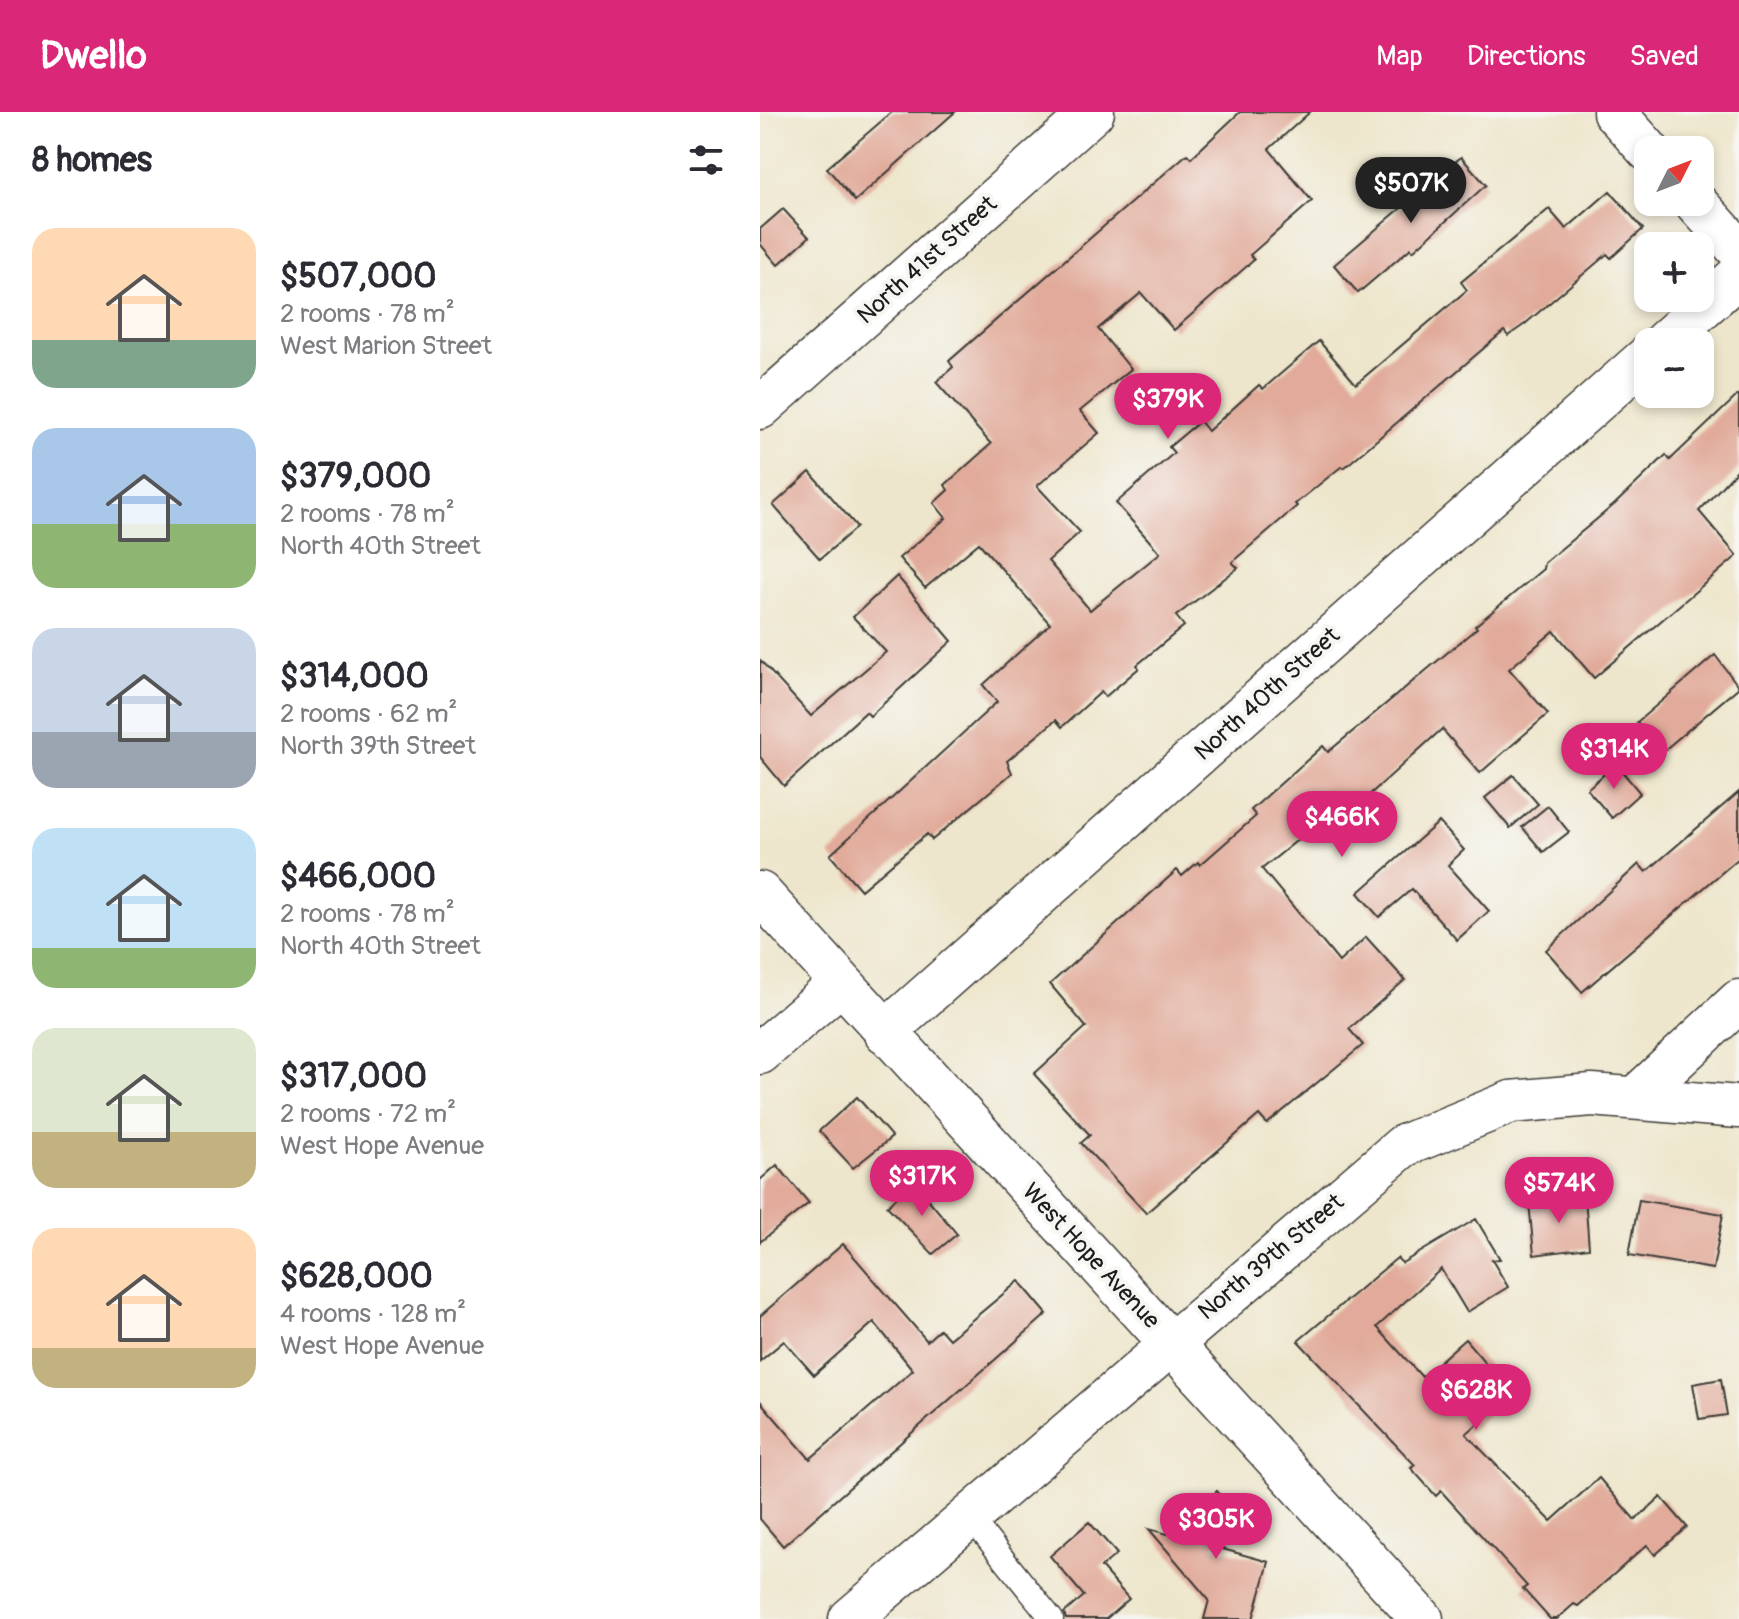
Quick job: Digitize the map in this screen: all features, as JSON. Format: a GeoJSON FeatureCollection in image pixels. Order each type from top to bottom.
{"type":"FeatureCollection","features":[{"type":"Feature","properties":{"kind":"street","name":"North 41st Street"},"geometry":{"type":"LineString","coordinates":[[760,408],[1093,112]]}},
{"type":"Feature","properties":{"kind":"street"},"geometry":{"type":"LineString","coordinates":[[1614,112],[1635,136]]}},
{"type":"Feature","properties":{"kind":"street"},"geometry":{"type":"LineString","coordinates":[[1708,216],[1739,250]]}},
{"type":"Feature","properties":{"kind":"street"},"geometry":{"type":"LineString","coordinates":[[1680,328],[1739,275]]}},
{"type":"Feature","properties":{"kind":"street","name":"North 40th Street"},"geometry":{"type":"LineString","coordinates":[[885,1032],[1634,368]]}},
{"type":"Feature","properties":{"kind":"street","name":"West Hope Avenue"},"geometry":{"type":"LineString","coordinates":[[760,893],[840,984],[1171,1342],[1387,1603],[1422,1619]]}},
{"type":"Feature","properties":{"kind":"street"},"geometry":{"type":"LineString","coordinates":[[760,1053],[840,984]]}},
{"type":"Feature","properties":{"kind":"street"},"geometry":{"type":"LineString","coordinates":[[1636,1097],[1739,1001]]}},
{"type":"Feature","properties":{"kind":"street","name":"North 39th Street"},"geometry":{"type":"LineString","coordinates":[[850,1619],[1403,1146],[1511,1102],[1592,1095],[1739,1107]]}},
{"type":"Feature","properties":{"kind":"lane"},"geometry":{"type":"LineString","coordinates":[[969,1516],[1052,1619]]}},
{"type":"Feature","properties":{"kind":"building"},"geometry":{"type":"Polygon","coordinates":[[[892,112],[955,112],[855,201],[827,168],[892,112]]]}},
{"type":"Feature","properties":{"kind":"building"},"geometry":{"type":"Polygon","coordinates":[[[1240,112],[1310,112],[1269,149],[1312,201],[1250,255],[1254,260],[1174,330],[1141,293],[1098,329],[1131,369],[1080,411],[1099,433],[1037,486],[1080,532],[1048,561],[1090,610],[1160,553],[1116,503],[1174,453],[1169,447],[1200,421],[1208,431],[1259,385],[1263,389],[1319,341],[1356,384],[1467,290],[1461,282],[1549,209],[1566,229],[1610,191],[1643,229],[1634,232],[1634,237],[1611,258],[1607,254],[1525,324],[1508,336],[1504,331],[1344,468],[1342,466],[1295,504],[1297,506],[1232,562],[1238,568],[1176,616],[1184,626],[1137,665],[1139,668],[1105,697],[1101,692],[1062,727],[1056,720],[1007,761],[1012,773],[932,840],[927,834],[861,890],[830,855],[997,702],[983,685],[1050,624],[979,543],[925,588],[899,558],[946,518],[934,503],[948,490],[945,485],[991,444],[936,382],[953,367],[949,361],[1187,154],[1191,158],[1240,112]]]}},
{"type":"Feature","properties":{"kind":"building"},"geometry":{"type":"Polygon","coordinates":[[[1461,157],[1486,185],[1413,251],[1411,248],[1358,293],[1334,265],[1461,157]]]}},
{"type":"Feature","properties":{"kind":"building"},"geometry":{"type":"Polygon","coordinates":[[[783,209],[809,237],[778,265],[760,244],[760,229],[783,209]]]}},
{"type":"Feature","properties":{"kind":"building"},"geometry":{"type":"Polygon","coordinates":[[[1739,394],[1739,468],[1699,511],[1737,556],[1594,678],[1554,631],[1509,669],[1548,714],[1480,773],[1442,729],[1367,797],[1372,802],[1340,830],[1328,815],[1262,869],[1339,962],[1366,937],[1405,980],[1349,1029],[1363,1045],[1267,1124],[1259,1115],[1146,1213],[1081,1143],[1090,1135],[1034,1074],[1086,1027],[1050,984],[1177,870],[1182,876],[1198,862],[1200,865],[1256,816],[1251,810],[1323,746],[1328,752],[1477,628],[1475,626],[1543,569],[1544,563],[1615,504],[1666,455],[1670,460],[1739,394]]]}},
{"type":"Feature","properties":{"kind":"building"},"geometry":{"type":"Polygon","coordinates":[[[810,472],[857,527],[820,559],[773,505],[810,472]]]}},
{"type":"Feature","properties":{"kind":"building"},"geometry":{"type":"Polygon","coordinates":[[[897,576],[952,641],[870,716],[866,712],[784,786],[760,757],[760,660],[811,716],[886,652],[853,617],[897,576]]]}},
{"type":"Feature","properties":{"kind":"building"},"geometry":{"type":"Polygon","coordinates":[[[1715,655],[1739,687],[1662,752],[1637,722],[1715,655]]]}},
{"type":"Feature","properties":{"kind":"building"},"geometry":{"type":"Polygon","coordinates":[[[1616,764],[1640,793],[1612,818],[1587,789],[1616,764]]]}},
{"type":"Feature","properties":{"kind":"building"},"geometry":{"type":"Polygon","coordinates":[[[1513,775],[1538,804],[1510,828],[1485,798],[1513,775]]]}},
{"type":"Feature","properties":{"kind":"building"},"geometry":{"type":"Polygon","coordinates":[[[1739,792],[1739,858],[1582,992],[1546,950],[1639,864],[1646,872],[1739,792]]]}},
{"type":"Feature","properties":{"kind":"building"},"geometry":{"type":"Polygon","coordinates":[[[1548,806],[1569,832],[1543,852],[1522,827],[1548,806]]]}},
{"type":"Feature","properties":{"kind":"building"},"geometry":{"type":"Polygon","coordinates":[[[1439,822],[1464,850],[1448,865],[1489,911],[1457,940],[1412,889],[1379,917],[1358,893],[1439,822]]]}},
{"type":"Feature","properties":{"kind":"building"},"geometry":{"type":"Polygon","coordinates":[[[857,1097],[892,1137],[853,1168],[819,1131],[857,1097]]]}},
{"type":"Feature","properties":{"kind":"building"},"geometry":{"type":"Polygon","coordinates":[[[777,1165],[809,1203],[760,1242],[760,1180],[777,1165]]]}},
{"type":"Feature","properties":{"kind":"building"},"geometry":{"type":"Polygon","coordinates":[[[914,1182],[957,1234],[933,1254],[887,1206],[914,1182]]]}},
{"type":"Feature","properties":{"kind":"building"},"geometry":{"type":"Polygon","coordinates":[[[1585,1197],[1589,1248],[1534,1255],[1529,1202],[1585,1197]]]}},
{"type":"Feature","properties":{"kind":"building"},"geometry":{"type":"Polygon","coordinates":[[[1639,1200],[1723,1214],[1713,1269],[1629,1255],[1639,1200]]]}},
{"type":"Feature","properties":{"kind":"building"},"geometry":{"type":"Polygon","coordinates":[[[1476,1219],[1500,1259],[1492,1260],[1508,1287],[1467,1312],[1441,1269],[1377,1327],[1422,1377],[1465,1339],[1495,1374],[1488,1381],[1505,1400],[1466,1434],[1551,1521],[1599,1478],[1635,1520],[1661,1497],[1687,1527],[1655,1555],[1647,1545],[1578,1606],[1574,1604],[1557,1619],[1550,1619],[1523,1589],[1527,1586],[1441,1491],[1436,1496],[1411,1468],[1415,1465],[1298,1341],[1397,1258],[1402,1263],[1476,1219]]]}},
{"type":"Feature","properties":{"kind":"building"},"geometry":{"type":"Polygon","coordinates":[[[843,1244],[927,1341],[940,1329],[949,1339],[1019,1281],[1047,1314],[783,1546],[760,1519],[760,1401],[810,1459],[913,1370],[874,1322],[814,1375],[784,1341],[760,1361],[760,1316],[843,1244]]]}},
{"type":"Feature","properties":{"kind":"building"},"geometry":{"type":"Polygon","coordinates":[[[1721,1379],[1727,1415],[1699,1419],[1693,1384],[1721,1379]]]}},
{"type":"Feature","properties":{"kind":"building"},"geometry":{"type":"Polygon","coordinates":[[[1217,1491],[1242,1521],[1212,1546],[1269,1562],[1253,1619],[1204,1619],[1209,1600],[1149,1529],[1167,1534],[1217,1491]]]}},
{"type":"Feature","properties":{"kind":"building"},"geometry":{"type":"Polygon","coordinates":[[[1089,1522],[1117,1554],[1101,1567],[1129,1599],[1106,1619],[1066,1619],[1064,1613],[1084,1596],[1050,1556],[1089,1522]]]}}]}
